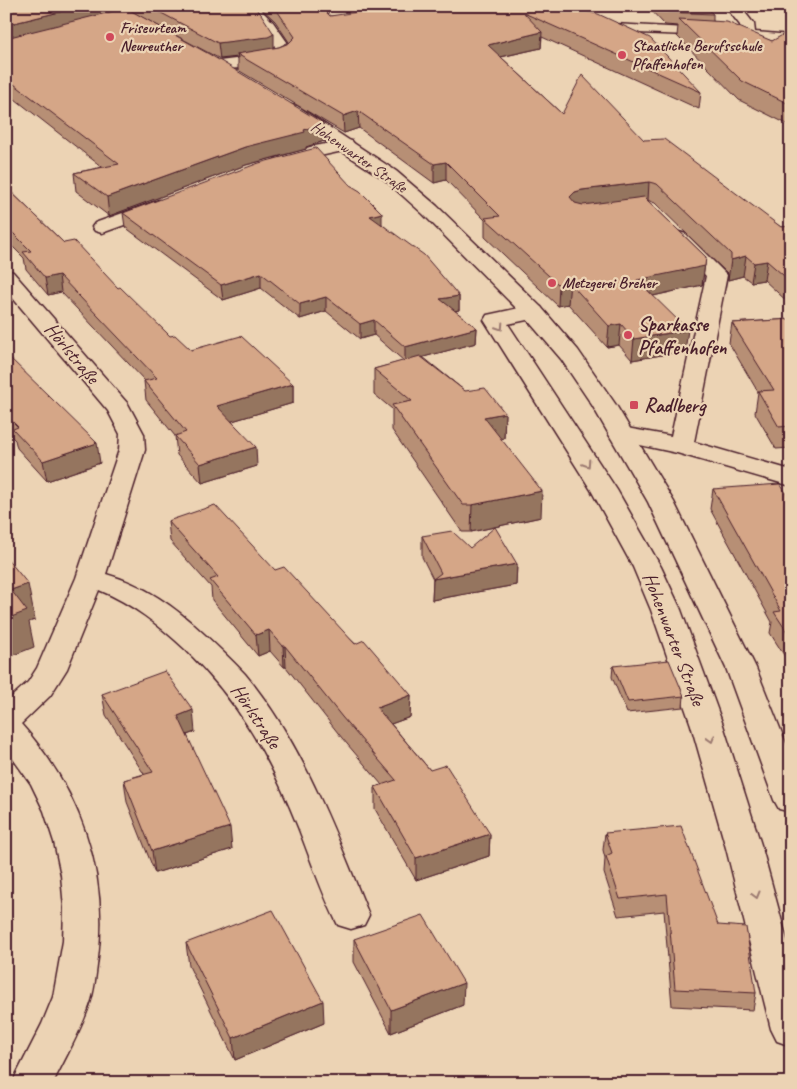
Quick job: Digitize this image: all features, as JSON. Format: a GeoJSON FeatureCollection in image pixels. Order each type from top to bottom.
{"type":"FeatureCollection","features":[{"type":"Feature","properties":{"kind":"street"},"geometry":{"type":"LineString","coordinates":[[216,65],[273,59],[286,52],[268,25],[249,6]]}},
{"type":"Feature","properties":{"kind":"street"},"geometry":{"type":"LineString","coordinates":[[569,6],[578,17],[584,20],[614,28],[790,39]]}},
{"type":"Feature","properties":{"kind":"street"},"geometry":{"type":"LineString","coordinates":[[732,6],[748,24],[748,35]]}},
{"type":"Feature","properties":{"kind":"street"},"geometry":{"type":"LineString","coordinates":[[115,15],[166,38]]}},
{"type":"Feature","properties":{"kind":"street"},"geometry":{"type":"LineString","coordinates":[[199,56],[239,79]]}},
{"type":"Feature","properties":{"kind":"street","name":"Hohenwarter Straße"},"geometry":{"type":"LineString","coordinates":[[279,103],[390,175],[430,210],[533,312],[570,354],[604,405],[661,502],[733,650],[791,800]]}},
{"type":"Feature","properties":{"kind":"street"},"geometry":{"type":"LineString","coordinates":[[270,166],[316,151],[346,145]]}},
{"type":"Feature","properties":{"kind":"street"},"geometry":{"type":"LineString","coordinates":[[102,227],[174,200]]}},
{"type":"Feature","properties":{"kind":"street"},"geometry":{"type":"LineString","coordinates":[[668,227],[717,275],[681,446]]}},
{"type":"Feature","properties":{"kind":"street","name":"Hörlstraße"},"geometry":{"type":"LineString","coordinates":[[6,276],[119,409],[132,434],[132,450],[90,578],[52,669],[11,736]]}},
{"type":"Feature","properties":{"kind":"street","name":"Hohenwarter Straße"},"geometry":{"type":"LineString","coordinates":[[533,312],[495,320],[604,490],[646,567],[666,610],[706,725],[744,848],[791,1029]]}},
{"type":"Feature","properties":{"kind":"street"},"geometry":{"type":"LineString","coordinates":[[621,434],[681,446],[791,478]]}},
{"type":"Feature","properties":{"kind":"street","name":"Hörlstraße"},"geometry":{"type":"LineString","coordinates":[[90,578],[118,586],[147,601],[174,621],[239,688],[274,739],[296,783],[351,915]]}},
{"type":"Feature","properties":{"kind":"street"},"geometry":{"type":"LineString","coordinates":[[11,736],[48,780],[78,860],[83,906],[81,953],[71,1003],[32,1083]]}},
{"type":"Feature","properties":{"kind":"building"},"geometry":{"type":"Polygon","coordinates":[[[6,6],[84,6],[6,25],[6,6]]]}},
{"type":"Feature","properties":{"kind":"building"},"geometry":{"type":"Polygon","coordinates":[[[148,6],[253,6],[261,14],[274,34],[268,37],[218,43],[148,6]]]}},
{"type":"Feature","properties":{"kind":"building"},"geometry":{"type":"Polygon","coordinates":[[[274,6],[321,6],[330,16],[357,12],[364,6],[575,6],[579,10],[598,14],[650,38],[701,92],[524,13],[542,32],[488,45],[562,114],[582,75],[644,140],[664,139],[781,227],[791,226],[791,282],[767,261],[754,263],[746,256],[731,260],[731,254],[657,184],[649,182],[582,190],[575,192],[570,197],[575,203],[583,205],[644,197],[706,257],[705,266],[637,280],[688,330],[634,339],[621,324],[609,326],[570,283],[559,285],[485,218],[500,216],[446,162],[434,164],[358,111],[343,116],[237,54],[279,47],[289,43],[295,37],[274,6]]]}},
{"type":"Feature","properties":{"kind":"building"},"geometry":{"type":"Polygon","coordinates":[[[661,6],[705,6],[713,14],[667,12],[661,6]]]}},
{"type":"Feature","properties":{"kind":"building"},"geometry":{"type":"Polygon","coordinates":[[[126,8],[209,54],[323,123],[304,130],[305,132],[245,147],[107,197],[74,173],[119,164],[6,78],[6,38],[126,8]]]}},
{"type":"Feature","properties":{"kind":"building"},"geometry":{"type":"Polygon","coordinates":[[[679,19],[727,22],[772,41],[786,33],[791,35],[791,105],[742,81],[679,19]]]}},
{"type":"Feature","properties":{"kind":"building"},"geometry":{"type":"Polygon","coordinates":[[[316,148],[350,185],[360,191],[382,213],[370,216],[424,255],[459,296],[440,299],[477,328],[405,347],[374,320],[360,324],[326,297],[300,304],[261,273],[221,285],[123,213],[259,163],[316,148]]]}},
{"type":"Feature","properties":{"kind":"building"},"geometry":{"type":"Polygon","coordinates":[[[6,187],[64,243],[74,241],[118,288],[120,287],[170,336],[175,335],[191,350],[241,336],[293,384],[217,406],[256,447],[200,464],[175,436],[186,432],[144,381],[157,378],[59,275],[45,278],[23,252],[31,251],[6,226],[6,187]]]}},
{"type":"Feature","properties":{"kind":"building"},"geometry":{"type":"Polygon","coordinates":[[[791,319],[791,426],[779,427],[758,391],[774,390],[732,323],[791,319]]]}},
{"type":"Feature","properties":{"kind":"building"},"geometry":{"type":"Polygon","coordinates":[[[6,354],[97,443],[43,461],[13,429],[18,427],[6,415],[6,354]]]}},
{"type":"Feature","properties":{"kind":"building"},"geometry":{"type":"Polygon","coordinates":[[[420,356],[465,391],[485,388],[505,413],[484,417],[542,491],[472,505],[463,505],[392,405],[412,401],[374,369],[420,356]]]}},
{"type":"Feature","properties":{"kind":"building"},"geometry":{"type":"Polygon","coordinates":[[[780,484],[791,500],[791,638],[774,612],[781,611],[713,489],[780,484]]]}},
{"type":"Feature","properties":{"kind":"building"},"geometry":{"type":"Polygon","coordinates":[[[215,505],[275,570],[284,567],[355,644],[364,640],[411,695],[377,708],[430,770],[446,765],[490,834],[416,858],[375,787],[396,780],[285,646],[269,630],[256,635],[210,580],[218,577],[168,521],[215,505]]]}},
{"type":"Feature","properties":{"kind":"building"},"geometry":{"type":"Polygon","coordinates":[[[495,527],[517,564],[433,579],[441,573],[422,536],[452,531],[470,548],[495,527]]]}},
{"type":"Feature","properties":{"kind":"building"},"geometry":{"type":"Polygon","coordinates":[[[6,557],[28,584],[11,590],[27,611],[6,619],[6,557]]]}},
{"type":"Feature","properties":{"kind":"building"},"geometry":{"type":"Polygon","coordinates":[[[669,660],[684,696],[628,702],[613,666],[669,660]]]}},
{"type":"Feature","properties":{"kind":"building"},"geometry":{"type":"Polygon","coordinates":[[[165,671],[193,710],[178,716],[230,827],[152,851],[124,780],[153,772],[102,694],[165,671]]]}},
{"type":"Feature","properties":{"kind":"building"},"geometry":{"type":"Polygon","coordinates":[[[681,826],[718,925],[746,927],[756,993],[675,989],[667,894],[620,899],[606,856],[612,853],[605,833],[681,826]]]}},
{"type":"Feature","properties":{"kind":"building"},"geometry":{"type":"Polygon","coordinates":[[[273,910],[323,1001],[233,1038],[186,943],[273,910]]]}},
{"type":"Feature","properties":{"kind":"building"},"geometry":{"type":"Polygon","coordinates":[[[423,915],[464,983],[391,1010],[354,939],[423,915]]]}},
{"type":"Feature","properties":{"kind":"place","name":"Friseurteam Neureuther"},"geometry":{"type":"Point","coordinates":[110,37]}},
{"type":"Feature","properties":{"kind":"place","name":"Staatliche Berufsschule Pfaffenhofen"},"geometry":{"type":"Point","coordinates":[622,55]}},
{"type":"Feature","properties":{"kind":"place","name":"Metzgerei Breher"},"geometry":{"type":"Point","coordinates":[552,283]}},
{"type":"Feature","properties":{"kind":"place","name":"Sparkasse Pfaffenhofen"},"geometry":{"type":"Point","coordinates":[628,335]}},
{"type":"Feature","properties":{"kind":"place","name":"Radlberg"},"geometry":{"type":"Point","coordinates":[634,405]}}]}
